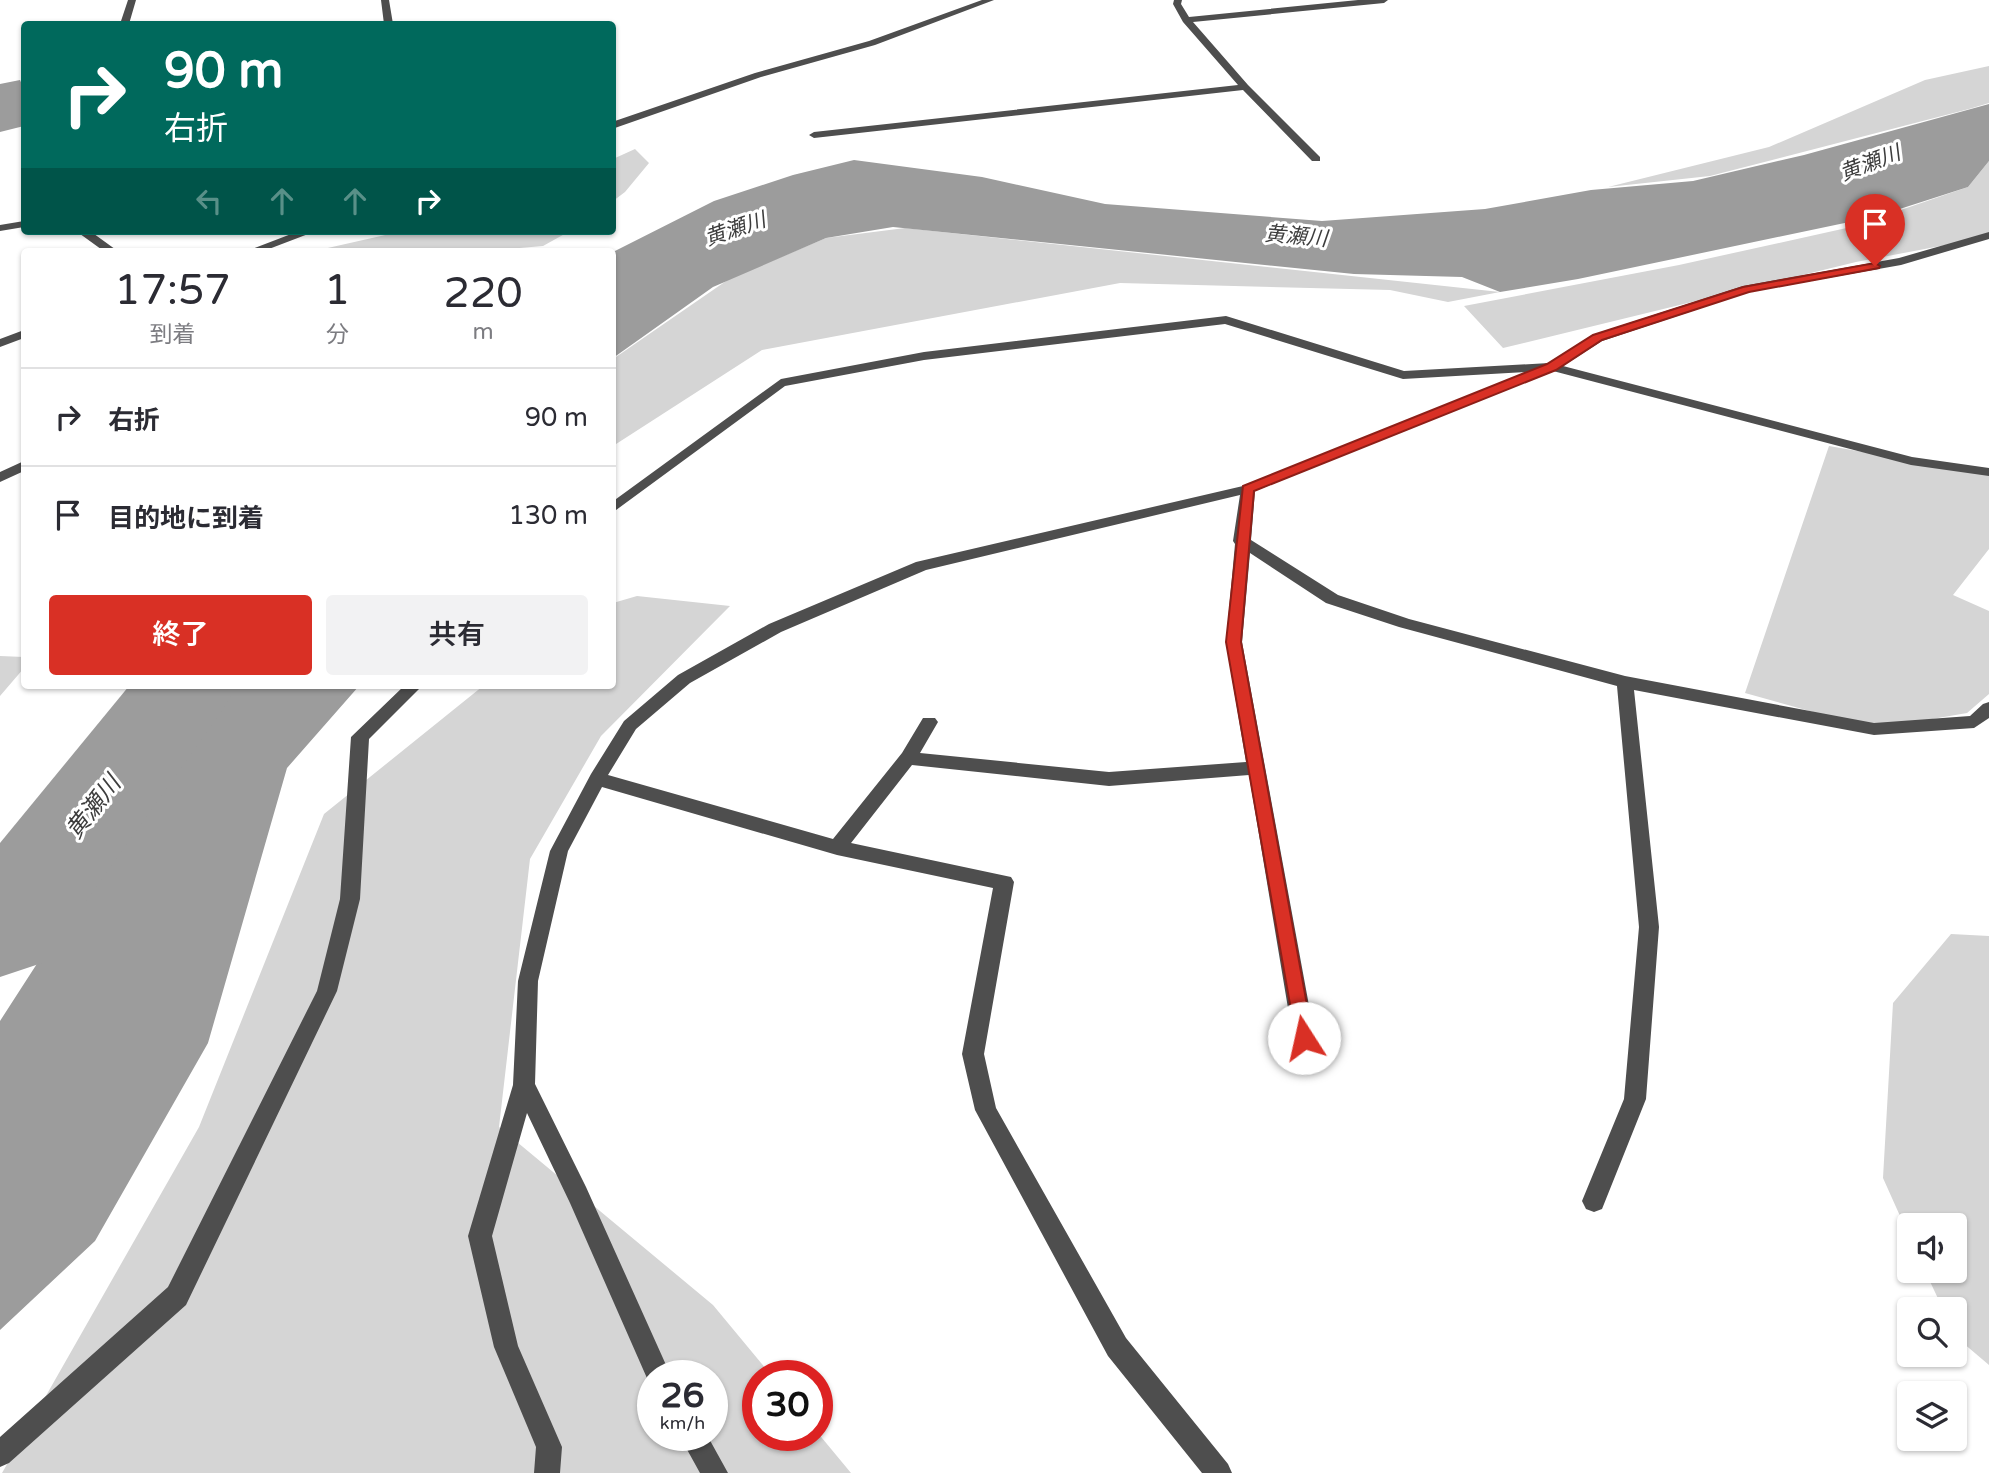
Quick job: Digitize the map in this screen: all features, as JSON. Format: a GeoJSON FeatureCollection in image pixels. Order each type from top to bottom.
{"type":"FeatureCollection","features":[{"type":"Feature","properties":{"kind":"street"},"geometry":{"type":"LineString","coordinates":[[125,21],[132,0]]}},
{"type":"Feature","properties":{"kind":"street"},"geometry":{"type":"LineString","coordinates":[[385,0],[388,21]]}},
{"type":"Feature","properties":{"kind":"street"},"geometry":{"type":"LineString","coordinates":[[616,124],[758,75],[873,43],[990,0]]}},
{"type":"Feature","properties":{"kind":"street"},"geometry":{"type":"LineString","coordinates":[[1178,0],[1177,4],[1186,20],[1245,87],[1316,159]]}},
{"type":"Feature","properties":{"kind":"street"},"geometry":{"type":"LineString","coordinates":[[1186,20],[1384,0]]}},
{"type":"Feature","properties":{"kind":"street"},"geometry":{"type":"LineString","coordinates":[[814,135],[1245,87]]}},
{"type":"Feature","properties":{"kind":"street"},"geometry":{"type":"LineString","coordinates":[[0,228],[21,224]]}},
{"type":"Feature","properties":{"kind":"street"},"geometry":{"type":"LineString","coordinates":[[88,235],[107,248]]}},
{"type":"Feature","properties":{"kind":"street"},"geometry":{"type":"LineString","coordinates":[[261,248],[299,235]]}},
{"type":"Feature","properties":{"kind":"street"},"geometry":{"type":"LineString","coordinates":[[547,1473],[549,1447],[506,1347],[481,1236],[524,1085],[528,981],[559,851],[630,724],[675,686],[775,628],[921,566],[1248,489],[1552,367],[1597,338],[1747,289],[1900,261],[1989,235]]}},
{"type":"Feature","properties":{"kind":"street"},"geometry":{"type":"LineString","coordinates":[[616,506],[781,383],[924,356],[1226,320],[1404,375],[1552,367],[1911,461],[1989,472]]}},
{"type":"Feature","properties":{"kind":"street"},"geometry":{"type":"LineString","coordinates":[[0,343],[21,335]]}},
{"type":"Feature","properties":{"kind":"street"},"geometry":{"type":"LineString","coordinates":[[0,478],[21,467]]}},
{"type":"Feature","properties":{"kind":"street"},"geometry":{"type":"LineString","coordinates":[[1248,489],[1241,541],[1234,642],[1304,1038]]}},
{"type":"Feature","properties":{"kind":"street"},"geometry":{"type":"LineString","coordinates":[[1241,541],[1332,599],[1405,624],[1625,682],[1874,729],[1974,722],[1989,708]]}},
{"type":"Feature","properties":{"kind":"street"},"geometry":{"type":"LineString","coordinates":[[1594,1201],[1635,1099],[1650,927],[1625,682]]}},
{"type":"Feature","properties":{"kind":"street"},"geometry":{"type":"LineString","coordinates":[[0,1454],[177,1296],[327,991],[350,899],[360,737],[411,689]]}},
{"type":"Feature","properties":{"kind":"street"},"geometry":{"type":"LineString","coordinates":[[837,848],[908,758],[929,722]]}},
{"type":"Feature","properties":{"kind":"street"},"geometry":{"type":"LineString","coordinates":[[908,758],[1109,779],[1255,768]]}},
{"type":"Feature","properties":{"kind":"street"},"geometry":{"type":"LineString","coordinates":[[597,779],[837,848],[1004,882],[973,1054],[986,1110],[1117,1348],[1219,1473]]}},
{"type":"Feature","properties":{"kind":"street"},"geometry":{"type":"LineString","coordinates":[[524,1085],[578,1195],[652,1360]]}},
{"type":"Feature","properties":{"kind":"street"},"geometry":{"type":"LineString","coordinates":[[702,1451],[715,1473]]}},
{"type":"Feature","properties":{"kind":"shaded area"},"geometry":{"type":"Polygon","coordinates":[[[1989,66],[1989,103],[1710,176],[1608,187],[1769,147],[1925,80],[1989,66]]]}},
{"type":"Feature","properties":{"kind":"shaded area"},"geometry":{"type":"Polygon","coordinates":[[[635,149],[649,163],[616,199],[616,158],[635,149]]]}},
{"type":"Feature","properties":{"kind":"shaded area"},"geometry":{"type":"Polygon","coordinates":[[[1989,161],[1989,233],[1967,241],[1856,262],[1503,348],[1464,306],[1679,265],[1851,227],[1968,187],[1989,161]]]}},
{"type":"Feature","properties":{"kind":"shaded area"},"geometry":{"type":"Polygon","coordinates":[[[905,228],[1500,292],[1448,302],[1390,290],[1120,283],[762,350],[616,444],[616,357],[729,279],[826,238],[905,228]]]}},
{"type":"Feature","properties":{"kind":"shaded area"},"geometry":{"type":"Polygon","coordinates":[[[385,235],[563,235],[543,246],[520,248],[328,248],[385,235]]]}},
{"type":"Feature","properties":{"kind":"shaded area"},"geometry":{"type":"Polygon","coordinates":[[[1829,446],[1989,474],[1989,549],[1953,595],[1989,611],[1989,694],[1967,713],[1874,729],[1745,693],[1829,446]]]}},
{"type":"Feature","properties":{"kind":"shaded area"},"geometry":{"type":"Polygon","coordinates":[[[637,596],[730,606],[601,736],[530,859],[499,1127],[713,1305],[759,1360],[742,1360],[742,1451],[833,1451],[851,1473],[2,1473],[199,1127],[324,814],[479,689],[616,689],[616,602],[637,596]]]}},
{"type":"Feature","properties":{"kind":"shaded area"},"geometry":{"type":"Polygon","coordinates":[[[0,656],[21,657],[21,672],[0,696],[0,656]]]}},
{"type":"Feature","properties":{"kind":"shaded area"},"geometry":{"type":"Polygon","coordinates":[[[1951,934],[1989,936],[1989,1365],[1967,1346],[1967,1297],[1937,1297],[1931,1283],[1967,1283],[1967,1213],[1899,1213],[1883,1178],[1893,1003],[1951,934]]]}},
{"type":"Feature","properties":{"kind":"water"},"geometry":{"type":"Polygon","coordinates":[[[20,80],[21,82],[21,127],[0,132],[0,84],[20,80]]]}},
{"type":"Feature","properties":{"kind":"water"},"geometry":{"type":"Polygon","coordinates":[[[1989,104],[1989,161],[1968,187],[1878,216],[1578,279],[1500,292],[1462,277],[1354,274],[893,227],[826,238],[713,287],[616,356],[616,250],[714,201],[793,175],[854,160],[982,177],[1105,204],[1322,221],[1485,209],[1591,190],[1693,181],[1804,155],[1989,104]]]}},
{"type":"Feature","properties":{"kind":"water"},"geometry":{"type":"Polygon","coordinates":[[[129,689],[356,689],[287,768],[208,1043],[95,1241],[0,1330],[0,1021],[82,894],[99,739],[129,689]]]}},
{"type":"Feature","properties":{"kind":"waterway","name":"黄瀬川"},"geometry":{"type":"LineString","coordinates":[[0,928],[184,689]]}},
{"type":"Feature","properties":{"kind":"route"},"geometry":{"type":"LineString","coordinates":[[1304,1038],[1234,642],[1241,541],[1248,489],[1552,367],[1597,338],[1747,289],[1875,266]]}}]}
